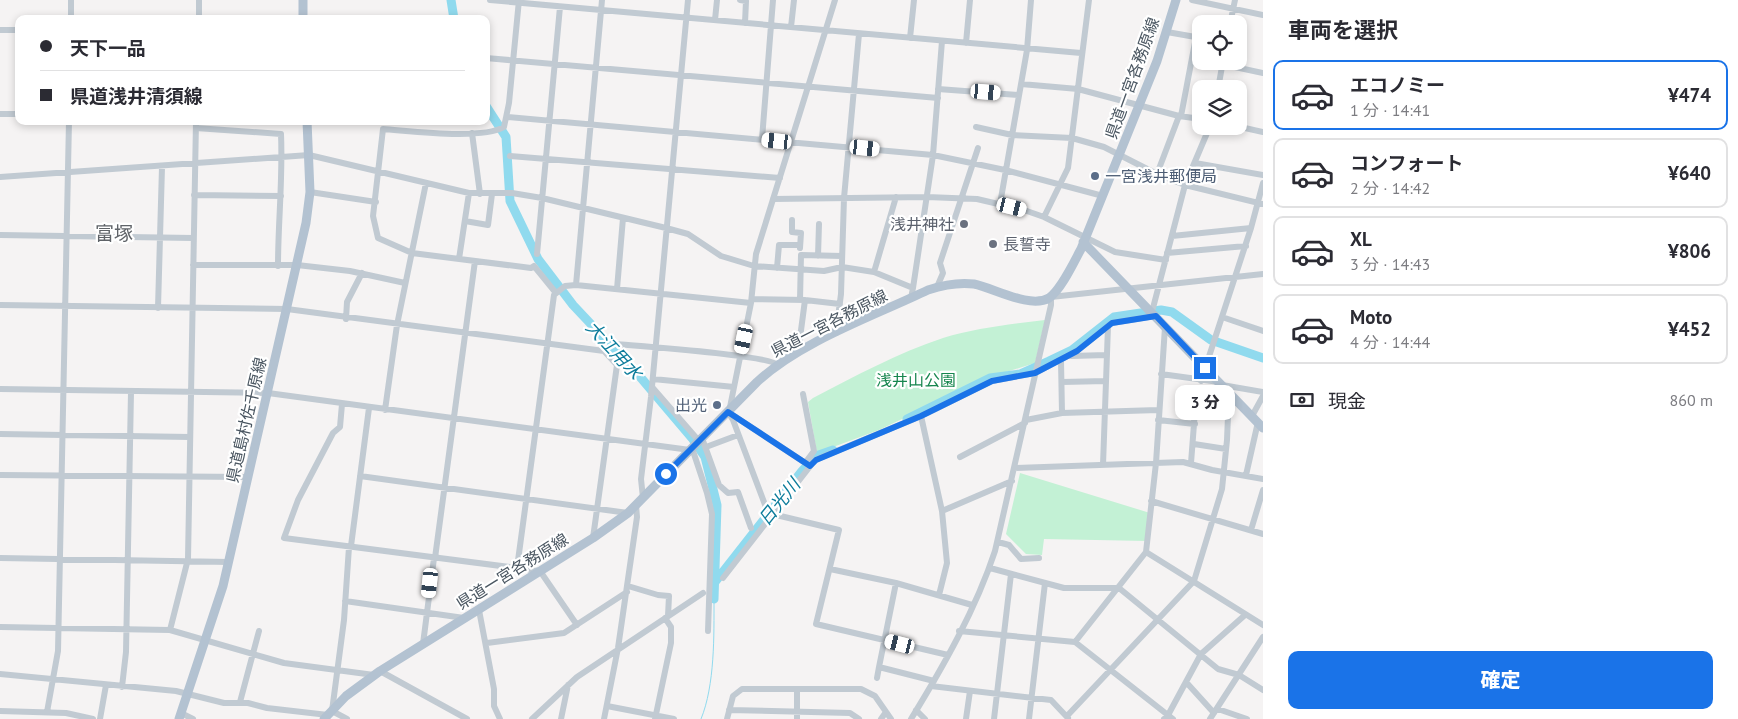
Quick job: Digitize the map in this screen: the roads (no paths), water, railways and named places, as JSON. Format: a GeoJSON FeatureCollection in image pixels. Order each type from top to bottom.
{"type":"FeatureCollection","features":[{"type":"Feature","properties":{"kind":"main road"},"geometry":{"type":"LineString","coordinates":[[303,0],[303,15]]}},
{"type":"Feature","properties":{"kind":"main road","name":"県道一宮各務原線"},"geometry":{"type":"LineString","coordinates":[[328,715],[346,696],[377,673],[593,538],[628,512],[778,365],[798,353],[836,333],[937,287],[956,283],[974,284],[1031,301],[1042,300],[1051,296],[1069,272],[1103,196],[1141,104],[1167,32],[1176,0]]}},
{"type":"Feature","properties":{"kind":"main road","name":"県道島村佐千原線"},"geometry":{"type":"LineString","coordinates":[[180,716],[207,639],[229,562],[297,265],[307,218],[310,192],[307,125]]}},
{"type":"Feature","properties":{"kind":"main road"},"geometry":{"type":"LineString","coordinates":[[1084,240],[1165,327],[1258,422]]}},
{"type":"Feature","properties":{"kind":"street"},"geometry":{"type":"LineString","coordinates":[[71,0],[71,15]]}},
{"type":"Feature","properties":{"kind":"street"},"geometry":{"type":"LineString","coordinates":[[198,15],[199,0]]}},
{"type":"Feature","properties":{"kind":"street"},"geometry":{"type":"LineString","coordinates":[[490,0],[518,1],[1081,53]]}},
{"type":"Feature","properties":{"kind":"street"},"geometry":{"type":"LineString","coordinates":[[576,285],[602,0]]}},
{"type":"Feature","properties":{"kind":"street"},"geometry":{"type":"LineString","coordinates":[[643,498],[641,479],[653,379],[688,0]]}},
{"type":"Feature","properties":{"kind":"street"},"geometry":{"type":"LineString","coordinates":[[715,20],[717,0]]}},
{"type":"Feature","properties":{"kind":"street"},"geometry":{"type":"LineString","coordinates":[[740,0],[746,0],[745,23]]}},
{"type":"Feature","properties":{"kind":"street"},"geometry":{"type":"LineString","coordinates":[[762,139],[768,84],[773,0]]}},
{"type":"Feature","properties":{"kind":"street"},"geometry":{"type":"LineString","coordinates":[[791,27],[794,0]]}},
{"type":"Feature","properties":{"kind":"street"},"geometry":{"type":"LineString","coordinates":[[728,412],[751,301],[754,266],[834,0]]}},
{"type":"Feature","properties":{"kind":"street"},"geometry":{"type":"LineString","coordinates":[[910,38],[914,0]]}},
{"type":"Feature","properties":{"kind":"street"},"geometry":{"type":"LineString","coordinates":[[966,43],[970,0]]}},
{"type":"Feature","properties":{"kind":"street"},"geometry":{"type":"LineString","coordinates":[[1000,204],[1027,48],[1031,0]]}},
{"type":"Feature","properties":{"kind":"street"},"geometry":{"type":"LineString","coordinates":[[1044,217],[1068,168],[1089,0]]}},
{"type":"Feature","properties":{"kind":"street"},"geometry":{"type":"LineString","coordinates":[[1192,0],[1263,15]]}},
{"type":"Feature","properties":{"kind":"street"},"geometry":{"type":"LineString","coordinates":[[1232,15],[1235,0]]}},
{"type":"Feature","properties":{"kind":"street"},"geometry":{"type":"LineString","coordinates":[[518,1],[507,117],[504,127],[497,131],[472,133],[383,129],[373,216],[378,238],[412,253],[534,266],[558,292]]}},
{"type":"Feature","properties":{"kind":"street"},"geometry":{"type":"LineString","coordinates":[[537,254],[560,6]]}},
{"type":"Feature","properties":{"kind":"street"},"geometry":{"type":"LineString","coordinates":[[0,30],[15,30]]}},
{"type":"Feature","properties":{"kind":"street"},"geometry":{"type":"LineString","coordinates":[[1167,32],[1192,37]]}},
{"type":"Feature","properties":{"kind":"street"},"geometry":{"type":"LineString","coordinates":[[836,333],[840,304],[844,198],[859,34]]}},
{"type":"Feature","properties":{"kind":"street"},"geometry":{"type":"LineString","coordinates":[[911,298],[933,155],[942,41]]}},
{"type":"Feature","properties":{"kind":"street"},"geometry":{"type":"LineString","coordinates":[[490,58],[938,98]]}},
{"type":"Feature","properties":{"kind":"street"},"geometry":{"type":"LineString","coordinates":[[1157,174],[1180,116],[1192,62]]}},
{"type":"Feature","properties":{"kind":"street"},"geometry":{"type":"LineString","coordinates":[[1247,69],[1263,73]]}},
{"type":"Feature","properties":{"kind":"street"},"geometry":{"type":"LineString","coordinates":[[1021,84],[1078,89],[1192,118]]}},
{"type":"Feature","properties":{"kind":"street"},"geometry":{"type":"LineString","coordinates":[[938,89],[1019,95]]}},
{"type":"Feature","properties":{"kind":"street"},"geometry":{"type":"LineString","coordinates":[[0,114],[15,114]]}},
{"type":"Feature","properties":{"kind":"street"},"geometry":{"type":"LineString","coordinates":[[507,117],[933,155],[1005,170],[1103,196]]}},
{"type":"Feature","properties":{"kind":"street"},"geometry":{"type":"LineString","coordinates":[[42,714],[53,680],[58,651],[69,125]]}},
{"type":"Feature","properties":{"kind":"street"},"geometry":{"type":"LineString","coordinates":[[170,630],[187,560],[196,125]]}},
{"type":"Feature","properties":{"kind":"street"},"geometry":{"type":"LineString","coordinates":[[204,125],[281,134],[282,157],[281,196],[278,219],[278,266]]}},
{"type":"Feature","properties":{"kind":"street"},"geometry":{"type":"LineString","coordinates":[[976,127],[1012,135],[1072,138],[1104,146],[1157,174],[1185,186],[1261,204]]}},
{"type":"Feature","properties":{"kind":"street"},"geometry":{"type":"LineString","coordinates":[[1247,128],[1263,132]]}},
{"type":"Feature","properties":{"kind":"street"},"geometry":{"type":"LineString","coordinates":[[472,133],[480,194]]}},
{"type":"Feature","properties":{"kind":"street"},"geometry":{"type":"LineString","coordinates":[[808,464],[921,416],[992,381],[1035,373],[1069,356],[1108,326],[1126,319],[1154,314],[1159,285],[1185,186],[1206,135]]}},
{"type":"Feature","properties":{"kind":"street"},"geometry":{"type":"LineString","coordinates":[[937,287],[943,273],[940,263],[978,148]]}},
{"type":"Feature","properties":{"kind":"street"},"geometry":{"type":"LineString","coordinates":[[0,178],[195,165],[308,155],[469,193],[508,193],[542,198],[666,228],[688,234],[721,256],[754,266],[824,271],[842,267],[874,272],[913,288]]}},
{"type":"Feature","properties":{"kind":"street"},"geometry":{"type":"LineString","coordinates":[[510,156],[780,178]]}},
{"type":"Feature","properties":{"kind":"street"},"geometry":{"type":"LineString","coordinates":[[1195,163],[1263,175]]}},
{"type":"Feature","properties":{"kind":"street"},"geometry":{"type":"LineString","coordinates":[[158,308],[162,167]]}},
{"type":"Feature","properties":{"kind":"street"},"geometry":{"type":"LineString","coordinates":[[385,410],[397,325],[426,183]]}},
{"type":"Feature","properties":{"kind":"street"},"geometry":{"type":"LineString","coordinates":[[1201,381],[1251,228],[1261,204],[1263,183]]}},
{"type":"Feature","properties":{"kind":"street"},"geometry":{"type":"LineString","coordinates":[[310,192],[376,202]]}},
{"type":"Feature","properties":{"kind":"street"},"geometry":{"type":"LineString","coordinates":[[459,259],[469,193]]}},
{"type":"Feature","properties":{"kind":"street"},"geometry":{"type":"LineString","coordinates":[[194,194],[281,196]]}},
{"type":"Feature","properties":{"kind":"street"},"geometry":{"type":"LineString","coordinates":[[465,221],[488,225],[492,194]]}},
{"type":"Feature","properties":{"kind":"street"},"geometry":{"type":"LineString","coordinates":[[874,272],[896,197]]}},
{"type":"Feature","properties":{"kind":"street"},"geometry":{"type":"LineString","coordinates":[[773,199],[961,198],[1000,204],[1044,217],[1084,240],[1115,252],[1166,257],[1246,246]]}},
{"type":"Feature","properties":{"kind":"street"},"geometry":{"type":"LineString","coordinates":[[617,289],[623,218]]}},
{"type":"Feature","properties":{"kind":"street"},"geometry":{"type":"LineString","coordinates":[[792,220],[792,232],[801,234],[800,270],[802,300],[798,353]]}},
{"type":"Feature","properties":{"kind":"street"},"geometry":{"type":"LineString","coordinates":[[818,256],[819,224]]}},
{"type":"Feature","properties":{"kind":"street"},"geometry":{"type":"LineString","coordinates":[[1172,236],[1251,228]]}},
{"type":"Feature","properties":{"kind":"street"},"geometry":{"type":"LineString","coordinates":[[0,235],[193,238]]}},
{"type":"Feature","properties":{"kind":"street"},"geometry":{"type":"LineString","coordinates":[[777,268],[779,244],[800,245]]}},
{"type":"Feature","properties":{"kind":"street"},"geometry":{"type":"LineString","coordinates":[[801,256],[842,256]]}},
{"type":"Feature","properties":{"kind":"street"},"geometry":{"type":"LineString","coordinates":[[423,644],[476,261]]}},
{"type":"Feature","properties":{"kind":"street"},"geometry":{"type":"LineString","coordinates":[[193,265],[297,265],[362,273],[405,283]]}},
{"type":"Feature","properties":{"kind":"street"},"geometry":{"type":"LineString","coordinates":[[346,319],[347,302],[362,273]]}},
{"type":"Feature","properties":{"kind":"street"},"geometry":{"type":"LineString","coordinates":[[911,719],[948,656],[990,568],[998,542],[1026,421],[1051,305],[1051,296],[1263,274]]}},
{"type":"Feature","properties":{"kind":"street"},"geometry":{"type":"LineString","coordinates":[[517,568],[549,345],[552,300],[558,292],[576,285],[751,301],[802,300],[840,304]]}},
{"type":"Feature","properties":{"kind":"street"},"geometry":{"type":"LineString","coordinates":[[0,305],[287,309],[346,319],[604,351],[617,365],[593,538]]}},
{"type":"Feature","properties":{"kind":"street"},"geometry":{"type":"LineString","coordinates":[[1222,317],[1263,331]]}},
{"type":"Feature","properties":{"kind":"street"},"geometry":{"type":"LineString","coordinates":[[1102,465],[1108,326]]}},
{"type":"Feature","properties":{"kind":"street"},"geometry":{"type":"LineString","coordinates":[[1076,642],[1146,552],[1156,463],[1158,410],[1165,327]]}},
{"type":"Feature","properties":{"kind":"street"},"geometry":{"type":"LineString","coordinates":[[613,345],[656,347],[772,360],[778,365]]}},
{"type":"Feature","properties":{"kind":"street"},"geometry":{"type":"LineString","coordinates":[[1069,356],[1107,355]]}},
{"type":"Feature","properties":{"kind":"street"},"geometry":{"type":"LineString","coordinates":[[1060,361],[1062,413]]}},
{"type":"Feature","properties":{"kind":"street"},"geometry":{"type":"LineString","coordinates":[[1161,374],[1223,387],[1263,392]]}},
{"type":"Feature","properties":{"kind":"street"},"geometry":{"type":"LineString","coordinates":[[653,379],[734,387]]}},
{"type":"Feature","properties":{"kind":"street"},"geometry":{"type":"LineString","coordinates":[[1062,382],[1106,381]]}},
{"type":"Feature","properties":{"kind":"street"},"geometry":{"type":"LineString","coordinates":[[652,387],[697,445],[719,485],[728,493],[738,492],[751,528]]}},
{"type":"Feature","properties":{"kind":"street"},"geometry":{"type":"LineString","coordinates":[[879,667],[932,684],[970,691],[1051,700],[1068,718],[1194,581],[1222,489],[1228,412],[1223,387]]}},
{"type":"Feature","properties":{"kind":"street"},"geometry":{"type":"LineString","coordinates":[[0,389],[268,393],[369,408],[453,417],[646,443],[697,445],[738,435]]}},
{"type":"Feature","properties":{"kind":"street"},"geometry":{"type":"LineString","coordinates":[[122,687],[126,630],[131,392]]}},
{"type":"Feature","properties":{"kind":"street"},"geometry":{"type":"LineString","coordinates":[[723,578],[808,464],[814,451],[803,394]]}},
{"type":"Feature","properties":{"kind":"street"},"geometry":{"type":"LineString","coordinates":[[1246,475],[1263,396]]}},
{"type":"Feature","properties":{"kind":"street"},"geometry":{"type":"LineString","coordinates":[[342,404],[340,427],[333,433],[298,500],[284,538],[540,571],[577,625]]}},
{"type":"Feature","properties":{"kind":"street"},"geometry":{"type":"LineString","coordinates":[[328,715],[338,670],[350,547],[369,408]]}},
{"type":"Feature","properties":{"kind":"street"},"geometry":{"type":"LineString","coordinates":[[960,457],[1026,421],[1062,413],[1158,410]]}},
{"type":"Feature","properties":{"kind":"street"},"geometry":{"type":"LineString","coordinates":[[1191,463],[1194,444],[1195,411],[1228,412]]}},
{"type":"Feature","properties":{"kind":"street"},"geometry":{"type":"LineString","coordinates":[[728,412],[734,420],[765,507],[772,514],[839,530],[816,624],[948,656]]}},
{"type":"Feature","properties":{"kind":"street"},"geometry":{"type":"LineString","coordinates":[[728,412],[808,464]]}},
{"type":"Feature","properties":{"kind":"street"},"geometry":{"type":"LineString","coordinates":[[921,416],[942,511],[947,563],[939,595]]}},
{"type":"Feature","properties":{"kind":"street"},"geometry":{"type":"LineString","coordinates":[[1158,420],[1195,424]]}},
{"type":"Feature","properties":{"kind":"street"},"geometry":{"type":"LineString","coordinates":[[0,434],[190,438]]}},
{"type":"Feature","properties":{"kind":"street"},"geometry":{"type":"LineString","coordinates":[[1194,444],[1226,449]]}},
{"type":"Feature","properties":{"kind":"street"},"geometry":{"type":"LineString","coordinates":[[697,445],[712,514],[708,631]]}},
{"type":"Feature","properties":{"kind":"street"},"geometry":{"type":"LineString","coordinates":[[1014,468],[1191,463],[1212,470],[1263,479]]}},
{"type":"Feature","properties":{"kind":"street"},"geometry":{"type":"LineString","coordinates":[[0,474],[248,477]]}},
{"type":"Feature","properties":{"kind":"street"},"geometry":{"type":"LineString","coordinates":[[360,476],[628,512]]}},
{"type":"Feature","properties":{"kind":"street"},"geometry":{"type":"LineString","coordinates":[[942,511],[1012,481]]}},
{"type":"Feature","properties":{"kind":"street"},"geometry":{"type":"LineString","coordinates":[[1251,530],[1263,490]]}},
{"type":"Feature","properties":{"kind":"street"},"geometry":{"type":"LineString","coordinates":[[1152,501],[1263,534]]}},
{"type":"Feature","properties":{"kind":"street"},"geometry":{"type":"LineString","coordinates":[[604,719],[628,589],[636,505]]}},
{"type":"Feature","properties":{"kind":"street"},"geometry":{"type":"LineString","coordinates":[[998,542],[1009,545],[1021,558],[1039,558]]}},
{"type":"Feature","properties":{"kind":"street"},"geometry":{"type":"LineString","coordinates":[[1146,552],[1263,625]]}},
{"type":"Feature","properties":{"kind":"street"},"geometry":{"type":"LineString","coordinates":[[0,558],[229,562]]}},
{"type":"Feature","properties":{"kind":"street"},"geometry":{"type":"LineString","coordinates":[[990,568],[1064,588],[1119,588],[1218,669],[1239,675],[1263,690]]}},
{"type":"Feature","properties":{"kind":"street"},"geometry":{"type":"LineString","coordinates":[[830,569],[896,583],[972,605]]}},
{"type":"Feature","properties":{"kind":"street"},"geometry":{"type":"LineString","coordinates":[[994,719],[1011,574]]}},
{"type":"Feature","properties":{"kind":"street"},"geometry":{"type":"LineString","coordinates":[[877,678],[896,583]]}},
{"type":"Feature","properties":{"kind":"street"},"geometry":{"type":"LineString","coordinates":[[1029,719],[1045,583]]}},
{"type":"Feature","properties":{"kind":"street"},"geometry":{"type":"LineString","coordinates":[[487,643],[564,633],[628,589],[669,596],[667,617],[672,627],[671,643],[655,717]]}},
{"type":"Feature","properties":{"kind":"street"},"geometry":{"type":"LineString","coordinates":[[532,719],[568,684],[618,648],[703,593]]}},
{"type":"Feature","properties":{"kind":"street"},"geometry":{"type":"LineString","coordinates":[[345,601],[464,618]]}},
{"type":"Feature","properties":{"kind":"street"},"geometry":{"type":"LineString","coordinates":[[479,610],[487,643],[494,690],[494,706],[500,719]]}},
{"type":"Feature","properties":{"kind":"street"},"geometry":{"type":"LineString","coordinates":[[961,629],[1076,642],[1168,718],[1201,654],[1245,615]]}},
{"type":"Feature","properties":{"kind":"street"},"geometry":{"type":"LineString","coordinates":[[0,627],[170,630],[207,639],[284,663],[377,673],[467,719]]}},
{"type":"Feature","properties":{"kind":"street"},"geometry":{"type":"LineString","coordinates":[[240,702],[259,631]]}},
{"type":"Feature","properties":{"kind":"street"},"geometry":{"type":"LineString","coordinates":[[1210,719],[1263,637]]}},
{"type":"Feature","properties":{"kind":"street"},"geometry":{"type":"LineString","coordinates":[[1256,649],[1263,654]]}},
{"type":"Feature","properties":{"kind":"street"},"geometry":{"type":"LineString","coordinates":[[0,674],[176,691],[224,703],[240,702],[346,719]]}},
{"type":"Feature","properties":{"kind":"street"},"geometry":{"type":"LineString","coordinates":[[1186,682],[1216,711],[1247,719]]}},
{"type":"Feature","properties":{"kind":"street"},"geometry":{"type":"LineString","coordinates":[[561,719],[568,684]]}},
{"type":"Feature","properties":{"kind":"street"},"geometry":{"type":"LineString","coordinates":[[100,719],[106,685]]}},
{"type":"Feature","properties":{"kind":"street"},"geometry":{"type":"LineString","coordinates":[[727,719],[733,696],[742,689],[861,689],[875,696],[891,719]]}},
{"type":"Feature","properties":{"kind":"street"},"geometry":{"type":"LineString","coordinates":[[797,689],[797,716]]}},
{"type":"Feature","properties":{"kind":"street"},"geometry":{"type":"LineString","coordinates":[[966,719],[970,691]]}},
{"type":"Feature","properties":{"kind":"street"},"geometry":{"type":"LineString","coordinates":[[607,706],[655,717],[674,719]]}},
{"type":"Feature","properties":{"kind":"street"},"geometry":{"type":"LineString","coordinates":[[730,710],[797,716],[850,713],[859,719]]}},
{"type":"Feature","properties":{"kind":"street"},"geometry":{"type":"LineString","coordinates":[[916,710],[925,719]]}},
{"type":"Feature","properties":{"kind":"street"},"geometry":{"type":"LineString","coordinates":[[0,711],[42,714],[66,713],[93,719]]}},
{"type":"Feature","properties":{"kind":"street"},"geometry":{"type":"LineString","coordinates":[[881,719],[886,712]]}},
{"type":"Feature","properties":{"kind":"street"},"geometry":{"type":"LineString","coordinates":[[180,716],[193,719]]}},
{"type":"Feature","properties":{"kind":"waterway","name":"大江用水"},"geometry":{"type":"LineString","coordinates":[[451,0],[453,15]]}},
{"type":"Feature","properties":{"kind":"waterway","name":"大江用水"},"geometry":{"type":"LineString","coordinates":[[490,112],[506,137],[510,201],[538,259],[573,305],[636,372],[692,438],[705,457],[717,505],[714,599]]}},
{"type":"Feature","properties":{"kind":"waterway","name":"日光川"},"geometry":{"type":"LineString","coordinates":[[907,419],[990,378],[1020,374],[1072,350],[1114,317],[1161,310],[1172,312],[1211,340],[1263,358]]}},
{"type":"Feature","properties":{"kind":"waterway","name":"日光川"},"geometry":{"type":"LineString","coordinates":[[715,582],[802,471],[816,456],[833,450]]}},
{"type":"Feature","properties":{"kind":"waterway"},"geometry":{"type":"LineString","coordinates":[[701,719],[706,706],[713,660],[714,599],[712,598]]}},
{"type":"Feature","properties":{"kind":"place","name":"一宮浅井郵便局"},"geometry":{"type":"Point","coordinates":[1095,176]}},
{"type":"Feature","properties":{"kind":"place","name":"浅井神社"},"geometry":{"type":"Point","coordinates":[964,224]}},
{"type":"Feature","properties":{"kind":"place","name":"長誓寺"},"geometry":{"type":"Point","coordinates":[993,244]}},
{"type":"Feature","properties":{"kind":"place","name":"出光"},"geometry":{"type":"Point","coordinates":[717,405]}},
{"type":"Feature","properties":{"kind":"district","name":"富塚"},"geometry":{"type":"Point","coordinates":[114,233]}},
{"type":"Feature","properties":{"kind":"park label","name":"浅井山公園"},"geometry":{"type":"Point","coordinates":[916,380]}}]}
